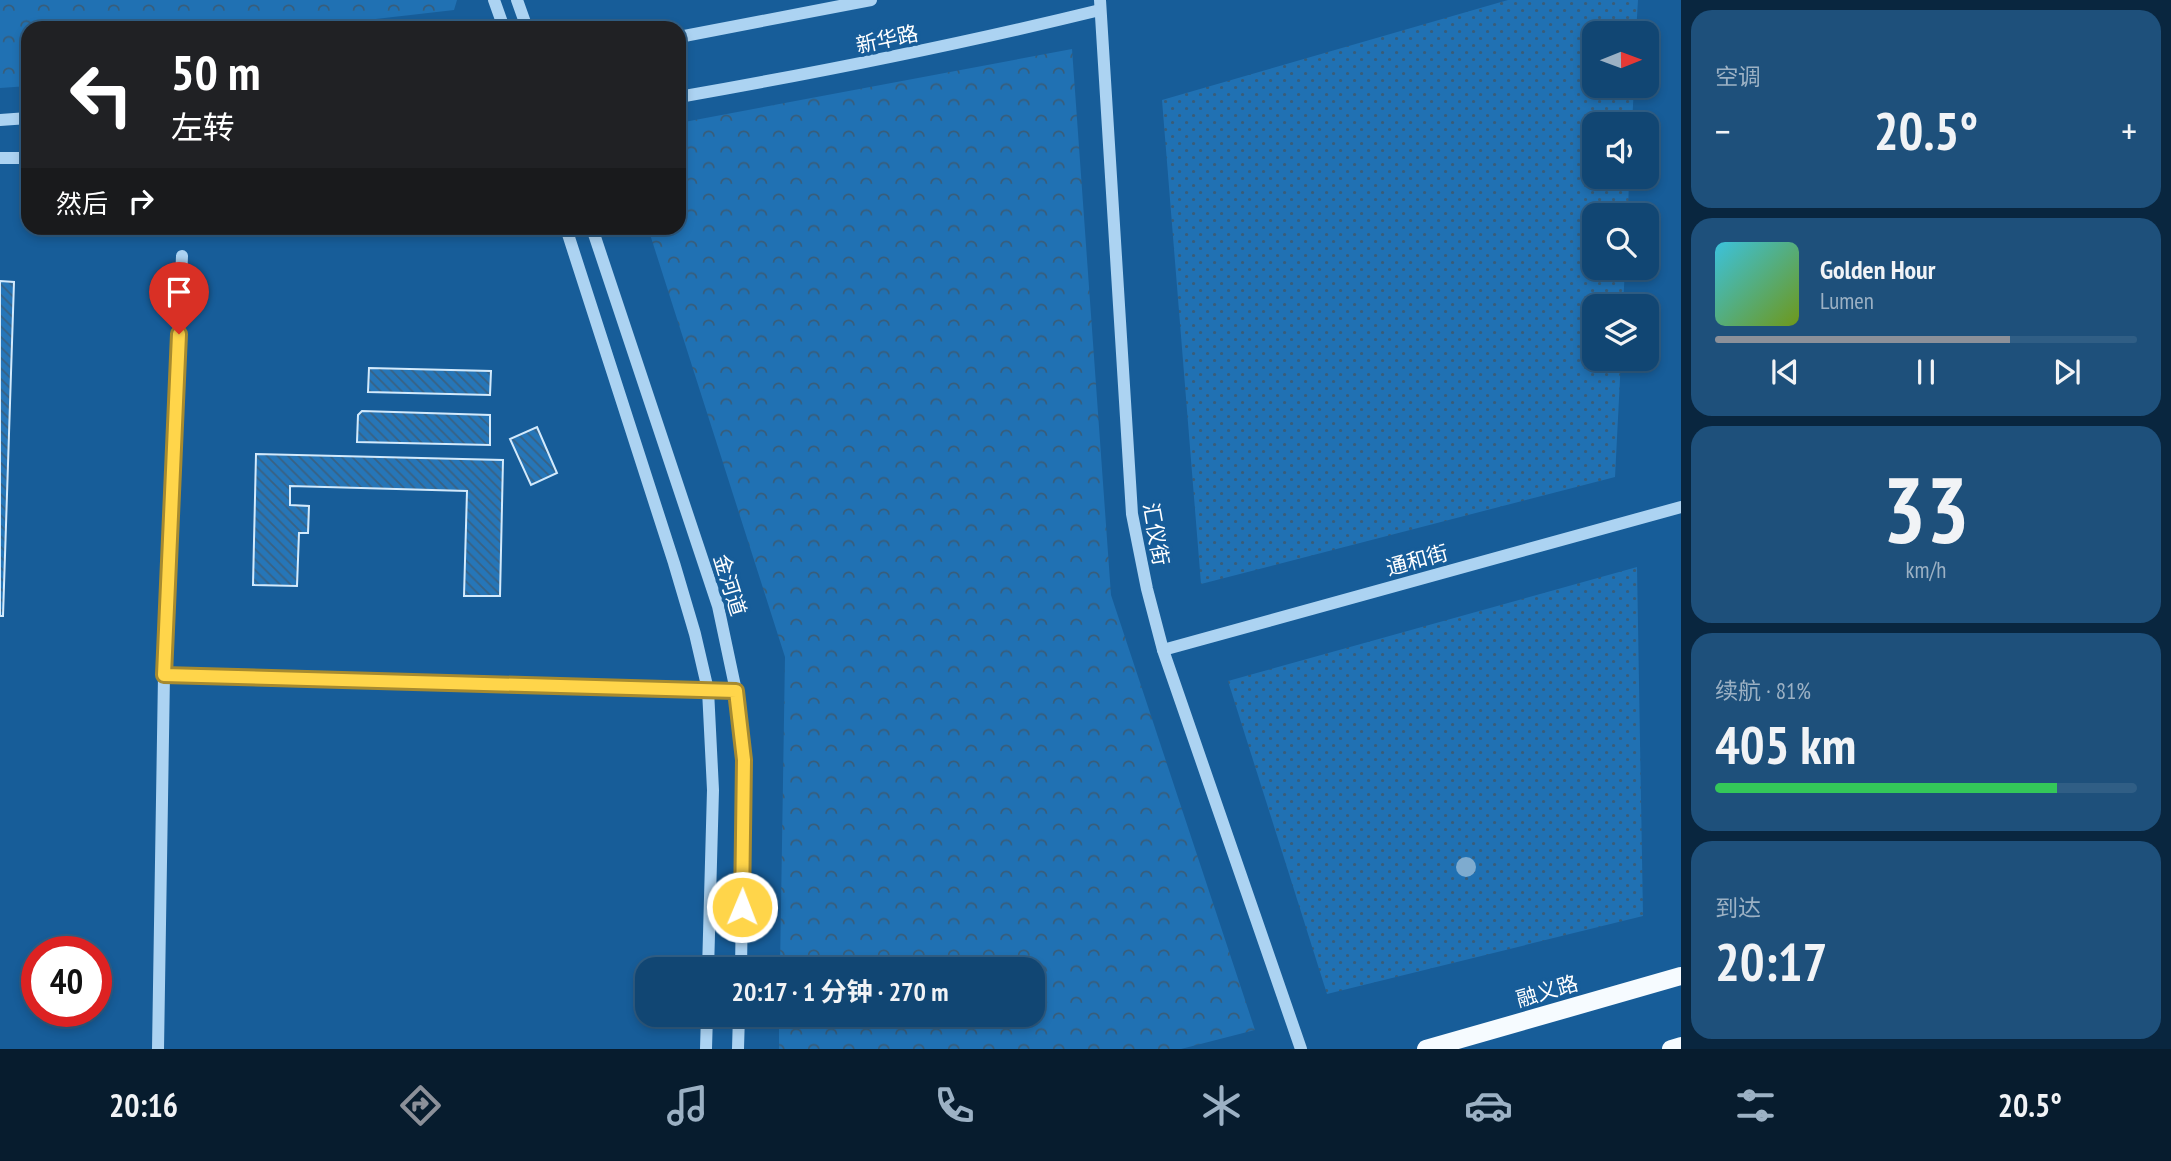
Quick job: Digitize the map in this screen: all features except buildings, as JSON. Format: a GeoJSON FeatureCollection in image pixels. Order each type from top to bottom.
{"type":"FeatureCollection","features":[{"type":"Feature","properties":{"kind":"main road","name":"融义路"},"geometry":{"type":"LineString","coordinates":[[1426,1049],[1681,976]]}},
{"type":"Feature","properties":{"kind":"main road"},"geometry":{"type":"LineString","coordinates":[[1671,1049],[1681,1046]]}},
{"type":"Feature","properties":{"kind":"street"},"geometry":{"type":"LineString","coordinates":[[494,0],[502,21]]}},
{"type":"Feature","properties":{"kind":"street"},"geometry":{"type":"LineString","coordinates":[[517,0],[524,21]]}},
{"type":"Feature","properties":{"kind":"street","name":"新华路"},"geometry":{"type":"LineString","coordinates":[[686,36],[871,0]]}},
{"type":"Feature","properties":{"kind":"street","name":"新华路"},"geometry":{"type":"LineString","coordinates":[[686,96],[988,37],[1100,5]]}},
{"type":"Feature","properties":{"kind":"street","name":"汇仪街"},"geometry":{"type":"LineString","coordinates":[[1100,5],[1132,514],[1163,650],[1301,1049]]}},
{"type":"Feature","properties":{"kind":"street"},"geometry":{"type":"LineString","coordinates":[[0,120],[21,118]]}},
{"type":"Feature","properties":{"kind":"street"},"geometry":{"type":"LineString","coordinates":[[0,158],[21,158]]}},
{"type":"Feature","properties":{"kind":"street"},"geometry":{"type":"LineString","coordinates":[[568,235],[689,610],[708,690],[713,790],[708,957]]}},
{"type":"Feature","properties":{"kind":"street","name":"金河道"},"geometry":{"type":"LineString","coordinates":[[594,235],[718,606],[736,691],[744,760],[741,957]]}},
{"type":"Feature","properties":{"kind":"street"},"geometry":{"type":"LineString","coordinates":[[158,1049],[164,675],[183,256]]}},
{"type":"Feature","properties":{"kind":"street","name":"通和街"},"geometry":{"type":"LineString","coordinates":[[1163,650],[1681,506]]}},
{"type":"Feature","properties":{"kind":"street"},"geometry":{"type":"LineString","coordinates":[[164,675],[736,691]]}},
{"type":"Feature","properties":{"kind":"street"},"geometry":{"type":"LineString","coordinates":[[706,1049],[707,1027]]}},
{"type":"Feature","properties":{"kind":"street"},"geometry":{"type":"LineString","coordinates":[[738,1049],[739,1027]]}},
{"type":"Feature","properties":{"kind":"green space"},"geometry":{"type":"Polygon","coordinates":[[[0,0],[457,0],[454,10],[358,21],[21,21],[21,86],[0,88],[0,0]]]}},
{"type":"Feature","properties":{"kind":"green space"},"geometry":{"type":"Polygon","coordinates":[[[1508,0],[1638,0],[1637,21],[1582,21],[1582,98],[1633,98],[1633,112],[1582,112],[1582,189],[1629,189],[1628,203],[1582,203],[1582,280],[1624,280],[1624,294],[1582,294],[1582,371],[1620,371],[1615,477],[1201,584],[1162,100],[1508,0]]]}},
{"type":"Feature","properties":{"kind":"green space"},"geometry":{"type":"Polygon","coordinates":[[[1072,49],[1111,595],[1255,1030],[1181,1049],[779,1049],[779,1027],[1045,1027],[1045,957],[780,957],[785,657],[650,235],[686,235],[686,122],[1072,49]]]}},
{"type":"Feature","properties":{"kind":"green space"},"geometry":{"type":"Polygon","coordinates":[[[1637,567],[1643,916],[1327,994],[1228,681],[1637,567]]]}},
{"type":"Feature","properties":{"kind":"route"},"geometry":{"type":"LineString","coordinates":[[179,334],[164,675],[736,691],[744,760],[742,907]]}}]}
